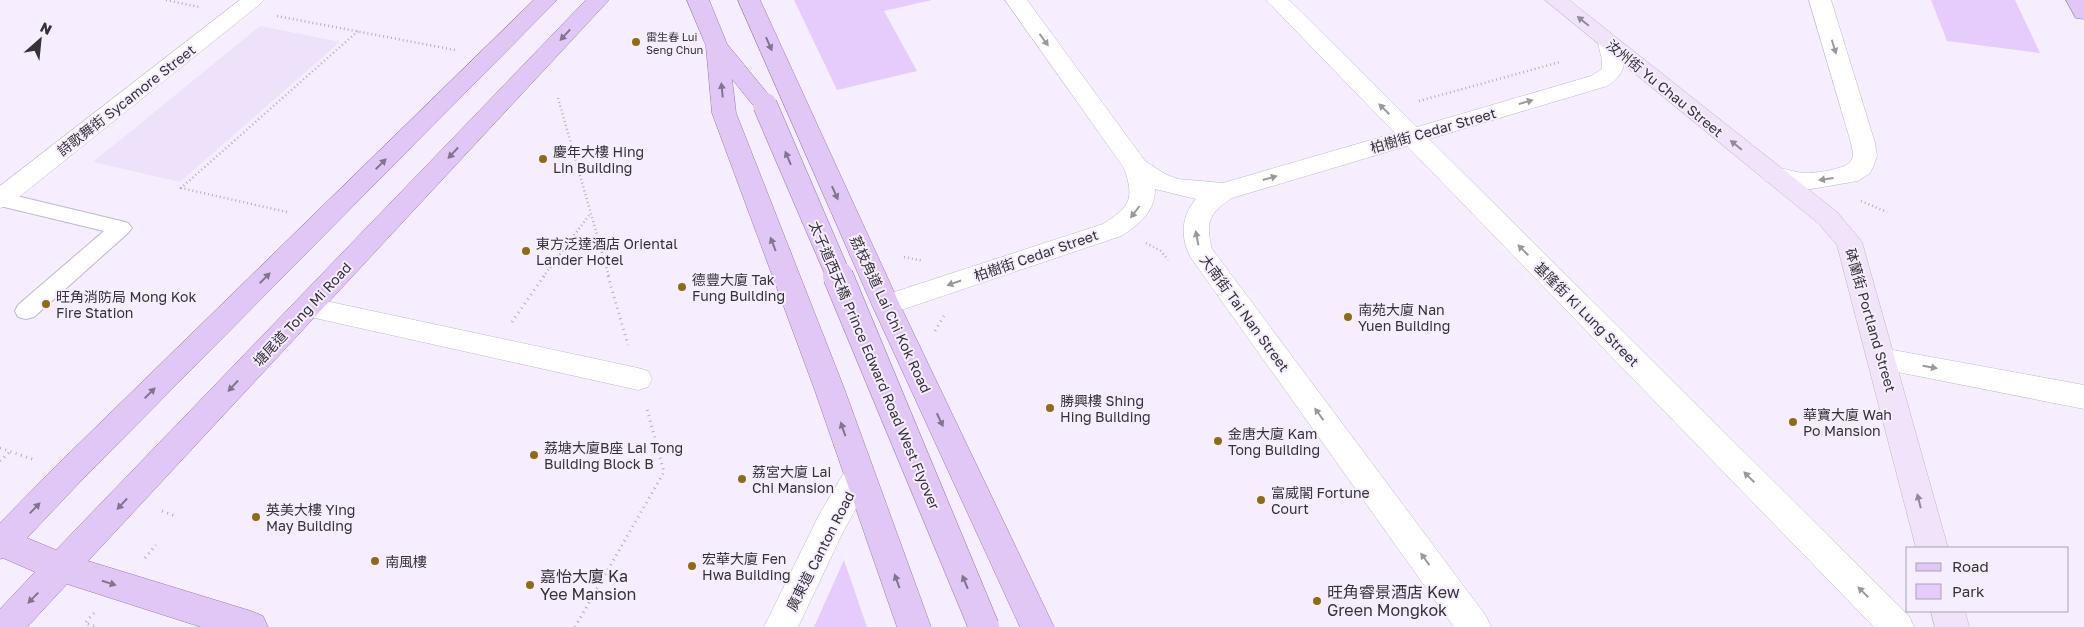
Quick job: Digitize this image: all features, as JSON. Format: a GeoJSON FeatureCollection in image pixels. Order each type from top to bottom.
{"type":"FeatureCollection","features":[{"type":"Feature","properties":{"kind":"main road"},"geometry":{"type":"LineString","coordinates":[[251,627],[62,568],[1,543],[75,467],[546,0]]}},
{"type":"Feature","properties":{"kind":"main road","name":"塘尾道 Tong Mi Road"},"geometry":{"type":"LineString","coordinates":[[5,627],[598,0]]}},
{"type":"Feature","properties":{"kind":"main road"},"geometry":{"type":"LineString","coordinates":[[698,0],[717,46],[724,113],[829,388],[914,627]]}},
{"type":"Feature","properties":{"kind":"main road","name":"荔枝角道 Lai Chi Kok Road"},"geometry":{"type":"LineString","coordinates":[[749,0],[886,305],[1035,625]]}},
{"type":"Feature","properties":{"kind":"main road","name":"汝州街 Yu Chau Street"},"geometry":{"type":"LineString","coordinates":[[1556,0],[1774,175]]}},
{"type":"Feature","properties":{"kind":"main road"},"geometry":{"type":"LineString","coordinates":[[2077,0],[2084,13]]}},
{"type":"Feature","properties":{"kind":"main road","name":"太子道西天橋 Prince Edward Road West Flyover"},"geometry":{"type":"LineString","coordinates":[[717,46],[765,105],[844,289],[984,627]]}},
{"type":"Feature","properties":{"kind":"main road","name":"砵蘭街 Portland Street"},"geometry":{"type":"LineString","coordinates":[[1774,175],[1828,218],[1849,242],[1932,547]]}},
{"type":"Feature","properties":{"kind":"main road"},"geometry":{"type":"LineString","coordinates":[[1948,612],[1952,627]]}},
{"type":"Feature","properties":{"kind":"street","name":"詩歌舞街 Sycamore Street"},"geometry":{"type":"LineString","coordinates":[[0,199],[252,0]]}},
{"type":"Feature","properties":{"kind":"street"},"geometry":{"type":"LineString","coordinates":[[1016,0],[1136,167],[1152,179],[1173,188],[1197,192],[1223,192]]}},
{"type":"Feature","properties":{"kind":"street","name":"基隆街 Ki Lung Street"},"geometry":{"type":"LineString","coordinates":[[1277,0],[1897,627]]}},
{"type":"Feature","properties":{"kind":"street"},"geometry":{"type":"LineString","coordinates":[[1774,175],[1805,182],[1849,175],[1860,167],[1865,156],[1863,143],[1820,0]]}},
{"type":"Feature","properties":{"kind":"street","name":"柏樹街 Cedar Street"},"geometry":{"type":"LineString","coordinates":[[1223,192],[1608,77],[1614,64],[1609,43]]}},
{"type":"Feature","properties":{"kind":"street","name":"柏樹街 Cedar Street"},"geometry":{"type":"LineString","coordinates":[[886,305],[1112,230],[1127,222],[1138,211],[1143,199],[1144,188],[1136,167]]}},
{"type":"Feature","properties":{"kind":"street","name":"大南街 Tai Nan Street"},"geometry":{"type":"LineString","coordinates":[[1223,192],[1210,200],[1200,210],[1195,222],[1195,235],[1200,251],[1474,627]]}},
{"type":"Feature","properties":{"kind":"street"},"geometry":{"type":"LineString","coordinates":[[308,307],[638,379]]}},
{"type":"Feature","properties":{"kind":"street"},"geometry":{"type":"LineString","coordinates":[[1882,359],[2084,397]]}},
{"type":"Feature","properties":{"kind":"street","name":"廣東道 Canton Road"},"geometry":{"type":"LineString","coordinates":[[781,627],[830,525],[859,475]]}},
{"type":"Feature","properties":{"kind":"lane"},"geometry":{"type":"LineString","coordinates":[[0,199],[121,228],[26,311]]}},
{"type":"Feature","properties":{"kind":"path"},"geometry":{"type":"LineString","coordinates":[[166,0],[203,7]]}},
{"type":"Feature","properties":{"kind":"path"},"geometry":{"type":"LineString","coordinates":[[277,16],[460,51]]}},
{"type":"Feature","properties":{"kind":"path"},"geometry":{"type":"LineString","coordinates":[[287,212],[182,188],[358,32]]}},
{"type":"Feature","properties":{"kind":"path"},"geometry":{"type":"LineString","coordinates":[[1415,102],[1563,61]]}},
{"type":"Feature","properties":{"kind":"path"},"geometry":{"type":"LineString","coordinates":[[558,98],[664,472],[575,627]]}},
{"type":"Feature","properties":{"kind":"path"},"geometry":{"type":"LineString","coordinates":[[507,328],[590,214]]}},
{"type":"Feature","properties":{"kind":"path"},"geometry":{"type":"LineString","coordinates":[[1145,242],[1161,251],[1173,267]]}},
{"type":"Feature","properties":{"kind":"path"},"geometry":{"type":"LineString","coordinates":[[904,257],[924,261]]}},
{"type":"Feature","properties":{"kind":"path"},"geometry":{"type":"LineString","coordinates":[[935,331],[948,310]]}},
{"type":"Feature","properties":{"kind":"path"},"geometry":{"type":"LineString","coordinates":[[0,448],[34,460]]}},
{"type":"Feature","properties":{"kind":"path"},"geometry":{"type":"LineString","coordinates":[[0,461],[11,451]]}},
{"type":"Feature","properties":{"kind":"path"},"geometry":{"type":"LineString","coordinates":[[155,508],[175,516]]}},
{"type":"Feature","properties":{"kind":"path"},"geometry":{"type":"LineString","coordinates":[[140,563],[156,546]]}},
{"type":"Feature","properties":{"kind":"path"},"geometry":{"type":"LineString","coordinates":[[97,627],[86,623],[100,607]]}},
{"type":"Feature","properties":{"kind":"shaded area"},"geometry":{"type":"Polygon","coordinates":[[[260,26],[340,42],[180,182],[93,162],[260,26]]]}},
{"type":"Feature","properties":{"kind":"green space"},"geometry":{"type":"Polygon","coordinates":[[[794,0],[932,0],[884,11],[917,71],[837,90],[794,0]]]}},
{"type":"Feature","properties":{"kind":"green space"},"geometry":{"type":"Polygon","coordinates":[[[1931,0],[2015,0],[2040,53],[1947,41],[1931,0]]]}},
{"type":"Feature","properties":{"kind":"green space"},"geometry":{"type":"Polygon","coordinates":[[[844,560],[867,627],[814,627],[844,560]]]}},
{"type":"Feature","properties":{"kind":"place","name":"雷生春 Lui Seng Chun"},"geometry":{"type":"Point","coordinates":[636,42]}},
{"type":"Feature","properties":{"kind":"place","name":"慶年大樓 Hing Lin Building"},"geometry":{"type":"Point","coordinates":[543,159]}},
{"type":"Feature","properties":{"kind":"place","name":"東方泛達酒店 Oriental Lander Hotel"},"geometry":{"type":"Point","coordinates":[526,251]}},
{"type":"Feature","properties":{"kind":"place","name":"德豐大廈 Tak Fung Building"},"geometry":{"type":"Point","coordinates":[682,287]}},
{"type":"Feature","properties":{"kind":"place","name":"旺角消防局 Mong Kok Fire Station"},"geometry":{"type":"Point","coordinates":[46,304]}},
{"type":"Feature","properties":{"kind":"place","name":"南苑大廈 Nan Yuen Building"},"geometry":{"type":"Point","coordinates":[1348,317]}},
{"type":"Feature","properties":{"kind":"place","name":"勝興樓 Shing Hing Building"},"geometry":{"type":"Point","coordinates":[1050,408]}},
{"type":"Feature","properties":{"kind":"place","name":"華寶大廈 Wah Po Mansion"},"geometry":{"type":"Point","coordinates":[1793,422]}},
{"type":"Feature","properties":{"kind":"place","name":"金唐大廈 Kam Tong Building"},"geometry":{"type":"Point","coordinates":[1218,441]}},
{"type":"Feature","properties":{"kind":"place","name":"荔塘大廈B座 Lai Tong Building Block B"},"geometry":{"type":"Point","coordinates":[534,455]}},
{"type":"Feature","properties":{"kind":"place","name":"荔宮大廈 Lai Chi Mansion"},"geometry":{"type":"Point","coordinates":[742,479]}},
{"type":"Feature","properties":{"kind":"place","name":"富威閣 Fortune Court"},"geometry":{"type":"Point","coordinates":[1261,500]}},
{"type":"Feature","properties":{"kind":"place","name":"英美大樓 Ying May Building"},"geometry":{"type":"Point","coordinates":[256,517]}},
{"type":"Feature","properties":{"kind":"place","name":"南風樓"},"geometry":{"type":"Point","coordinates":[375,561]}},
{"type":"Feature","properties":{"kind":"place","name":"宏華大廈 Fen Hwa Building"},"geometry":{"type":"Point","coordinates":[692,566]}},
{"type":"Feature","properties":{"kind":"place","name":"嘉怡大廈 Ka Yee Mansion"},"geometry":{"type":"Point","coordinates":[530,585]}},
{"type":"Feature","properties":{"kind":"place","name":"旺角睿景酒店 Kew Green Mongkok"},"geometry":{"type":"Point","coordinates":[1317,601]}}]}
